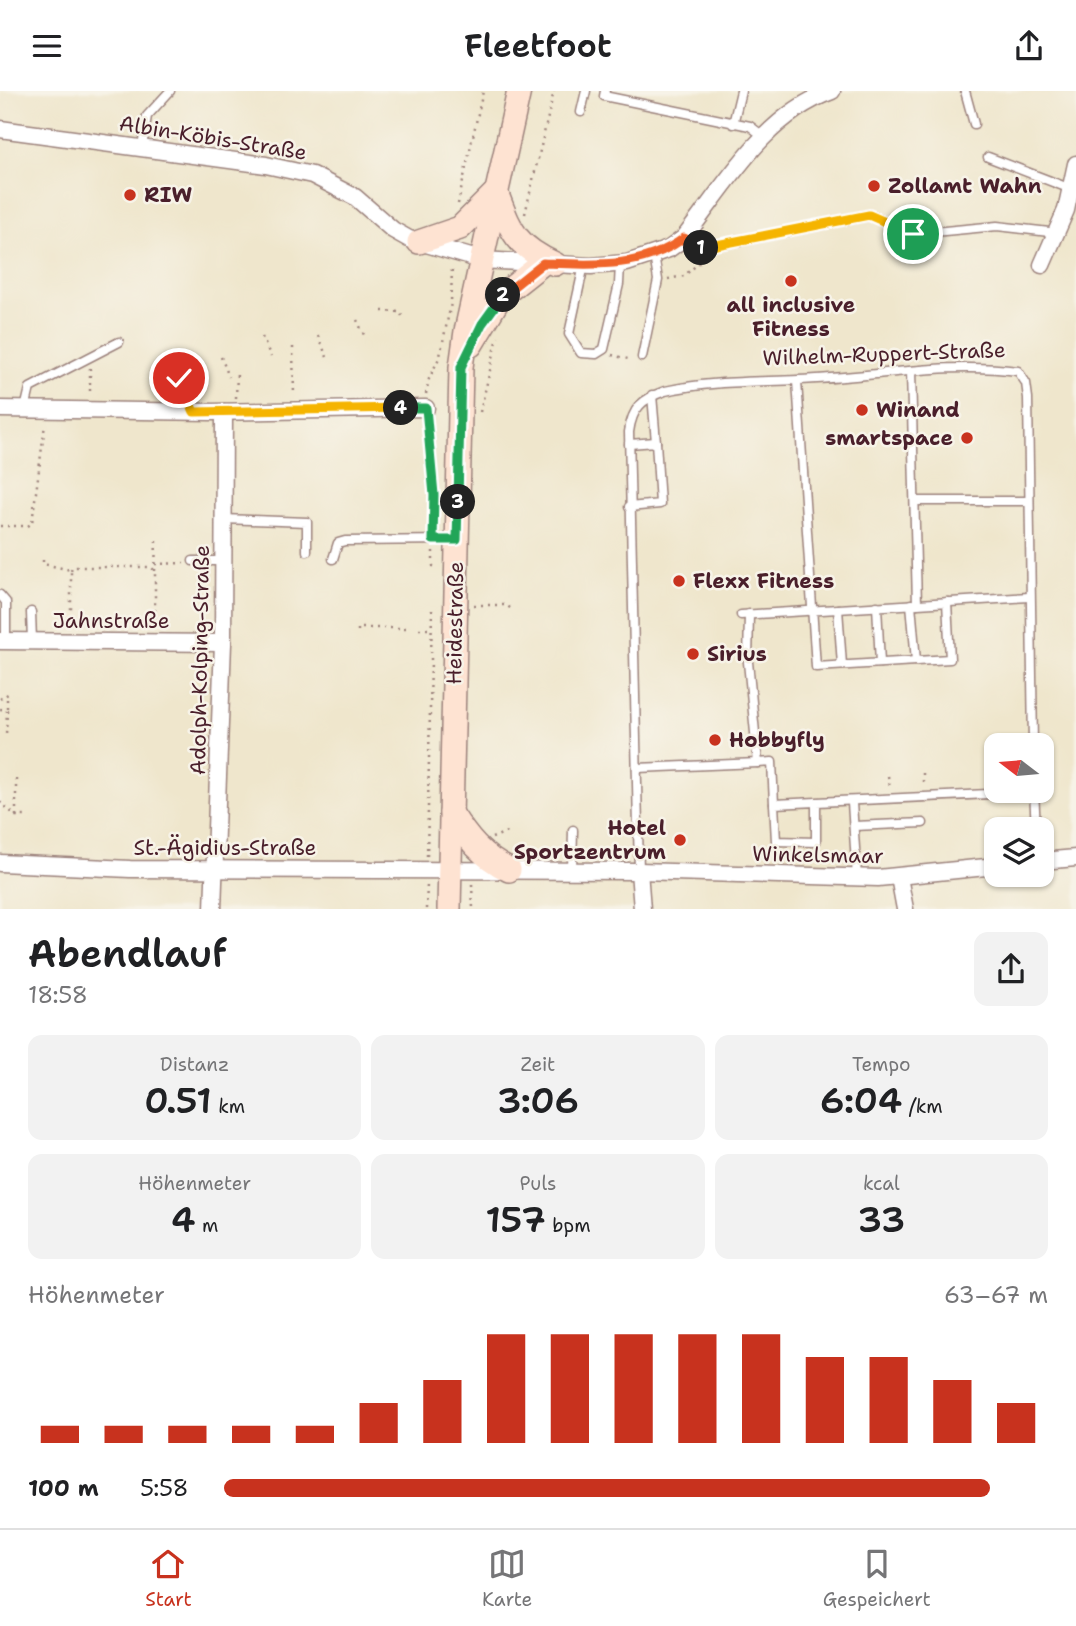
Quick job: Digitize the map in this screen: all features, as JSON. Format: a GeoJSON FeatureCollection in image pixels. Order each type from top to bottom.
{"type":"FeatureCollection","features":[{"type":"Feature","properties":{"kind":"main road","name":"Heidestraße"},"geometry":{"type":"LineString","coordinates":[[449,908],[438,869],[451,813],[461,367],[481,260],[519,91]]}},
{"type":"Feature","properties":{"kind":"main road"},"geometry":{"type":"LineString","coordinates":[[419,242],[460,228],[496,192],[516,239],[549,264],[500,297],[482,324],[461,367]]}},
{"type":"Feature","properties":{"kind":"main road"},"geometry":{"type":"LineString","coordinates":[[451,813],[474,847],[509,870]]}},
{"type":"Feature","properties":{"kind":"street"},"geometry":{"type":"LineString","coordinates":[[684,238],[764,136],[813,98],[832,91]]}},
{"type":"Feature","properties":{"kind":"street","name":"Albin-Köbis-Straße"},"geometry":{"type":"LineString","coordinates":[[0,129],[312,175],[355,197],[393,230],[419,242],[481,260],[620,264],[654,255],[684,238]]}},
{"type":"Feature","properties":{"kind":"street"},"geometry":{"type":"LineString","coordinates":[[1042,265],[1058,233],[1072,189],[1076,164]]}},
{"type":"Feature","properties":{"kind":"street"},"geometry":{"type":"LineString","coordinates":[[0,409],[230,412],[426,408]]}},
{"type":"Feature","properties":{"kind":"street","name":"Adolph-Kolping-Straße"},"geometry":{"type":"LineString","coordinates":[[213,908],[223,643],[223,519],[230,412]]}},
{"type":"Feature","properties":{"kind":"street","name":"Jahnstraße"},"geometry":{"type":"LineString","coordinates":[[3,641],[223,643]]}},
{"type":"Feature","properties":{"kind":"street"},"geometry":{"type":"LineString","coordinates":[[1054,860],[1076,858]]}},
{"type":"Feature","properties":{"kind":"street","name":"St.-Ägidius-Straße"},"geometry":{"type":"LineString","coordinates":[[0,863],[119,869],[438,869]]}},
{"type":"Feature","properties":{"kind":"street","name":"Winkelsmaar"},"geometry":{"type":"LineString","coordinates":[[639,871],[857,878],[899,877],[984,867]]}},
{"type":"Feature","properties":{"kind":"street"},"geometry":{"type":"LineString","coordinates":[[438,869],[639,871],[642,908]]}},
{"type":"Feature","properties":{"kind":"street"},"geometry":{"type":"LineString","coordinates":[[899,877],[905,908]]}},
{"type":"Feature","properties":{"kind":"lane"},"geometry":{"type":"LineString","coordinates":[[142,148],[147,116],[170,91]]}},
{"type":"Feature","properties":{"kind":"lane"},"geometry":{"type":"LineString","coordinates":[[581,112],[586,91]]}},
{"type":"Feature","properties":{"kind":"lane"},"geometry":{"type":"LineString","coordinates":[[605,91],[604,96],[751,126],[764,136]]}},
{"type":"Feature","properties":{"kind":"lane"},"geometry":{"type":"LineString","coordinates":[[733,124],[741,91]]}},
{"type":"Feature","properties":{"kind":"lane"},"geometry":{"type":"LineString","coordinates":[[965,91],[974,124]]}},
{"type":"Feature","properties":{"kind":"lane"},"geometry":{"type":"LineString","coordinates":[[988,157],[1072,189]]}},
{"type":"Feature","properties":{"kind":"lane"},"geometry":{"type":"LineString","coordinates":[[684,238],[698,249],[869,215],[913,234],[997,226],[1058,233]]}},
{"type":"Feature","properties":{"kind":"lane"},"geometry":{"type":"LineString","coordinates":[[642,357],[658,280],[654,255]]}},
{"type":"Feature","properties":{"kind":"lane"},"geometry":{"type":"LineString","coordinates":[[584,265],[569,334],[581,353],[596,354],[604,349],[619,284],[620,264]]}},
{"type":"Feature","properties":{"kind":"lane"},"geometry":{"type":"LineString","coordinates":[[25,409],[30,388],[119,342]]}},
{"type":"Feature","properties":{"kind":"lane"},"geometry":{"type":"LineString","coordinates":[[911,371],[916,661]]}},
{"type":"Feature","properties":{"kind":"lane","name":"Wilhelm-Ruppert-Straße"},"geometry":{"type":"LineString","coordinates":[[652,395],[723,382],[797,381],[911,371],[1018,371],[1026,383],[1028,398],[1033,733]]}},
{"type":"Feature","properties":{"kind":"lane"},"geometry":{"type":"LineString","coordinates":[[797,381],[816,667],[950,659],[947,602]]}},
{"type":"Feature","properties":{"kind":"lane"},"geometry":{"type":"LineString","coordinates":[[629,507],[660,505],[652,395]]}},
{"type":"Feature","properties":{"kind":"lane"},"geometry":{"type":"LineString","coordinates":[[639,871],[629,444],[630,420],[635,408],[652,395]]}},
{"type":"Feature","properties":{"kind":"lane"},"geometry":{"type":"LineString","coordinates":[[629,444],[656,442]]}},
{"type":"Feature","properties":{"kind":"lane"},"geometry":{"type":"LineString","coordinates":[[915,501],[1029,501]]}},
{"type":"Feature","properties":{"kind":"lane"},"geometry":{"type":"LineString","coordinates":[[223,519],[307,522],[307,551]]}},
{"type":"Feature","properties":{"kind":"lane"},"geometry":{"type":"LineString","coordinates":[[333,559],[338,543],[345,541],[457,540]]}},
{"type":"Feature","properties":{"kind":"lane"},"geometry":{"type":"LineString","coordinates":[[193,561],[223,561]]}},
{"type":"Feature","properties":{"kind":"lane"},"geometry":{"type":"LineString","coordinates":[[0,595],[6,602],[3,641]]}},
{"type":"Feature","properties":{"kind":"lane"},"geometry":{"type":"LineString","coordinates":[[758,763],[745,614],[1029,597]]}},
{"type":"Feature","properties":{"kind":"lane"},"geometry":{"type":"LineString","coordinates":[[877,606],[880,663]]}},
{"type":"Feature","properties":{"kind":"lane"},"geometry":{"type":"LineString","coordinates":[[838,609],[842,665]]}},
{"type":"Feature","properties":{"kind":"lane"},"geometry":{"type":"LineString","coordinates":[[31,612],[32,641]]}},
{"type":"Feature","properties":{"kind":"lane"},"geometry":{"type":"LineString","coordinates":[[633,619],[643,619]]}},
{"type":"Feature","properties":{"kind":"lane"},"geometry":{"type":"LineString","coordinates":[[637,768],[772,762],[776,841],[816,842],[816,804]]}},
{"type":"Feature","properties":{"kind":"lane"},"geometry":{"type":"LineString","coordinates":[[775,804],[852,803],[872,798],[984,793]]}},
{"type":"Feature","properties":{"kind":"lane"},"geometry":{"type":"LineString","coordinates":[[852,803],[857,878]]}},
{"type":"Feature","properties":{"kind":"lane"},"geometry":{"type":"LineString","coordinates":[[854,826],[923,823]]}},
{"type":"Feature","properties":{"kind":"lane"},"geometry":{"type":"LineString","coordinates":[[572,870],[573,830]]}},
{"type":"Feature","properties":{"kind":"path"},"geometry":{"type":"LineString","coordinates":[[658,280],[684,276],[704,259],[702,248]]}},
{"type":"Feature","properties":{"kind":"path"},"geometry":{"type":"LineString","coordinates":[[382,311],[390,309],[400,312],[402,316]]}},
{"type":"Feature","properties":{"kind":"path"},"geometry":{"type":"LineString","coordinates":[[357,320],[365,337]]}},
{"type":"Feature","properties":{"kind":"path"},"geometry":{"type":"LineString","coordinates":[[318,336],[327,357]]}},
{"type":"Feature","properties":{"kind":"path"},"geometry":{"type":"LineString","coordinates":[[262,337],[271,357]]}},
{"type":"Feature","properties":{"kind":"path"},"geometry":{"type":"LineString","coordinates":[[293,347],[295,410]]}},
{"type":"Feature","properties":{"kind":"path"},"geometry":{"type":"LineString","coordinates":[[604,349],[608,354],[631,359],[642,357]]}},
{"type":"Feature","properties":{"kind":"path"},"geometry":{"type":"LineString","coordinates":[[220,357],[229,377]]}},
{"type":"Feature","properties":{"kind":"path"},"geometry":{"type":"LineString","coordinates":[[89,358],[90,410]]}},
{"type":"Feature","properties":{"kind":"path"},"geometry":{"type":"LineString","coordinates":[[230,412],[237,373]]}},
{"type":"Feature","properties":{"kind":"path"},"geometry":{"type":"LineString","coordinates":[[179,378],[194,412]]}},
{"type":"Feature","properties":{"kind":"path"},"geometry":{"type":"LineString","coordinates":[[426,408],[434,495],[433,566]]}},
{"type":"Feature","properties":{"kind":"path"},"geometry":{"type":"LineString","coordinates":[[0,526],[29,526],[32,523],[46,409]]}},
{"type":"Feature","properties":{"kind":"path"},"geometry":{"type":"LineString","coordinates":[[154,642],[157,617],[156,540]]}},
{"type":"Feature","properties":{"kind":"path"},"geometry":{"type":"LineString","coordinates":[[43,559],[43,564],[71,570]]}},
{"type":"Feature","properties":{"kind":"path"},"geometry":{"type":"LineString","coordinates":[[155,564],[193,561]]}},
{"type":"Feature","properties":{"kind":"path"},"geometry":{"type":"LineString","coordinates":[[71,570],[72,567],[128,563],[151,566],[155,571]]}},
{"type":"Feature","properties":{"kind":"path"},"geometry":{"type":"LineString","coordinates":[[71,570],[71,642]]}},
{"type":"Feature","properties":{"kind":"path"},"geometry":{"type":"LineString","coordinates":[[474,605],[506,605],[513,610]]}},
{"type":"Feature","properties":{"kind":"path"},"geometry":{"type":"LineString","coordinates":[[426,908],[438,869],[432,610]]}},
{"type":"Feature","properties":{"kind":"path"},"geometry":{"type":"LineString","coordinates":[[358,631],[411,628]]}},
{"type":"Feature","properties":{"kind":"path"},"geometry":{"type":"LineString","coordinates":[[419,628],[432,629]]}},
{"type":"Feature","properties":{"kind":"path"},"geometry":{"type":"LineString","coordinates":[[0,699],[11,692]]}},
{"type":"Feature","properties":{"kind":"path"},"geometry":{"type":"LineString","coordinates":[[6,736],[7,699]]}},
{"type":"Feature","properties":{"kind":"path"},"geometry":{"type":"LineString","coordinates":[[0,709],[7,710]]}},
{"type":"Feature","properties":{"kind":"path"},"geometry":{"type":"LineString","coordinates":[[923,773],[923,795]]}},
{"type":"Feature","properties":{"kind":"path"},"geometry":{"type":"LineString","coordinates":[[16,779],[16,816]]}},
{"type":"Feature","properties":{"kind":"path"},"geometry":{"type":"LineString","coordinates":[[0,801],[16,816],[29,816]]}},
{"type":"Feature","properties":{"kind":"place","name":"Zollamt Wahn"},"geometry":{"type":"Point","coordinates":[874,186]}},
{"type":"Feature","properties":{"kind":"place","name":"RIW"},"geometry":{"type":"Point","coordinates":[130,195]}},
{"type":"Feature","properties":{"kind":"place","name":"all inclusive Fitness"},"geometry":{"type":"Point","coordinates":[791,281]}},
{"type":"Feature","properties":{"kind":"place","name":"Winand"},"geometry":{"type":"Point","coordinates":[862,410]}},
{"type":"Feature","properties":{"kind":"place","name":"smartspace"},"geometry":{"type":"Point","coordinates":[967,438]}},
{"type":"Feature","properties":{"kind":"place","name":"Flexx Fitness"},"geometry":{"type":"Point","coordinates":[679,581]}},
{"type":"Feature","properties":{"kind":"place","name":"Sirius"},"geometry":{"type":"Point","coordinates":[693,654]}},
{"type":"Feature","properties":{"kind":"place","name":"Hobbyfly"},"geometry":{"type":"Point","coordinates":[715,740]}},
{"type":"Feature","properties":{"kind":"place","name":"Hotel Sportzentrum"},"geometry":{"type":"Point","coordinates":[680,840]}},
{"type":"Feature","properties":{"kind":"route"},"geometry":{"type":"LineString","coordinates":[[179,378],[194,412],[426,408],[434,495],[433,540],[457,540],[461,367],[482,324],[500,297],[543,263],[592,266],[627,263],[669,249],[684,238],[698,249],[869,215],[913,234]]}}]}
